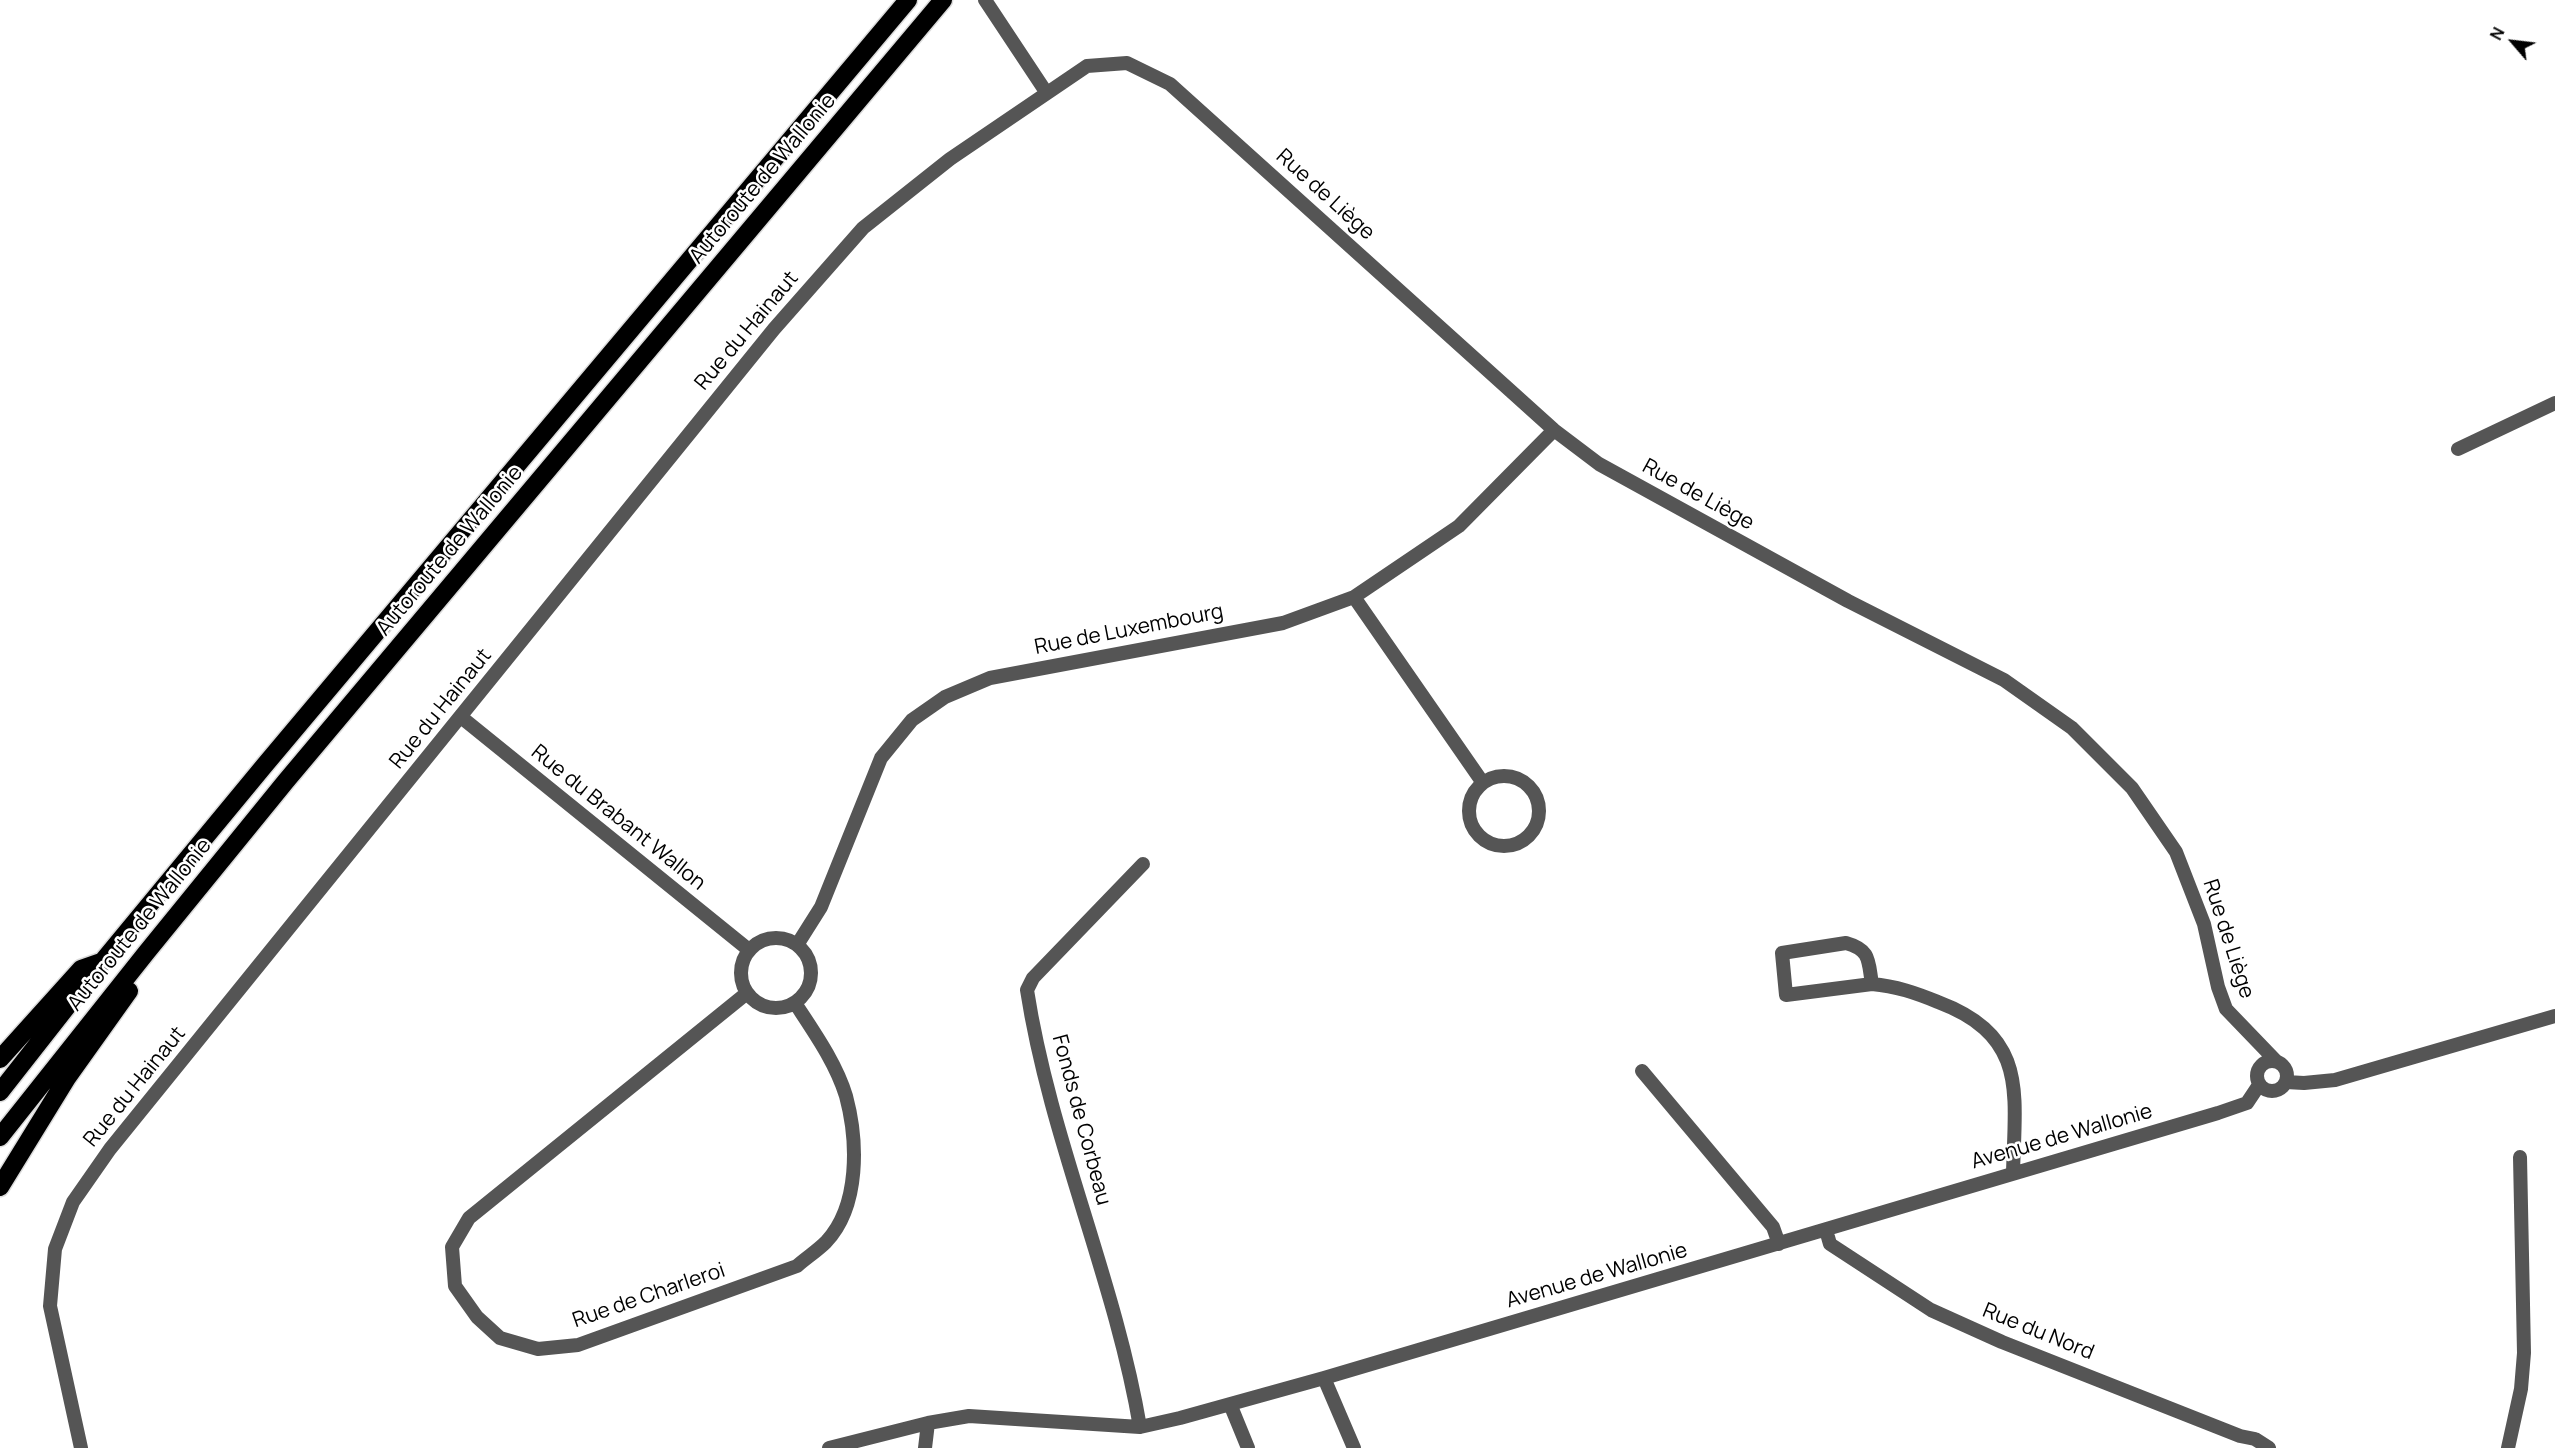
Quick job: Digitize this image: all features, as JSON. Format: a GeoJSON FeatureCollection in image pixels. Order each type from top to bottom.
{"type":"FeatureCollection","features":[{"type":"Feature","properties":{"kind":"highway","name":"Autoroute de Wallonie"},"geometry":{"type":"LineString","coordinates":[[0,1092],[102,962],[908,0]]}},
{"type":"Feature","properties":{"kind":"highway","name":"Autoroute de Wallonie"},"geometry":{"type":"LineString","coordinates":[[0,1137],[293,772],[943,0]]}},
{"type":"Feature","properties":{"kind":"highway"},"geometry":{"type":"LineString","coordinates":[[0,1187],[67,1078],[134,985],[146,953]]}},
{"type":"Feature","properties":{"kind":"highway"},"geometry":{"type":"LineString","coordinates":[[0,1059],[81,969],[102,962]]}},
{"type":"Feature","properties":{"kind":"street"},"geometry":{"type":"LineString","coordinates":[[985,0],[1046,92]]}},
{"type":"Feature","properties":{"kind":"street","name":"Rue de Liège"},"geometry":{"type":"LineString","coordinates":[[1046,92],[1086,66],[1127,63],[1170,84],[1554,430],[1607,468],[1848,601],[2004,680],[2072,728],[2132,788],[2176,852],[2204,924],[2218,987],[2226,1009],[2277,1062]]}},
{"type":"Feature","properties":{"kind":"street","name":"Rue du Hainaut"},"geometry":{"type":"LineString","coordinates":[[81,1448],[50,1306],[55,1249],[73,1202],[110,1149],[774,329],[863,228],[950,159],[1046,92]]}},
{"type":"Feature","properties":{"kind":"street"},"geometry":{"type":"LineString","coordinates":[[2458,449],[2555,404]]}},
{"type":"Feature","properties":{"kind":"street","name":"Rue de Luxembourg"},"geometry":{"type":"LineString","coordinates":[[797,945],[821,907],[881,758],[912,720],[945,697],[990,678],[1283,623],[1354,597],[1459,526],[1554,430]]}},
{"type":"Feature","properties":{"kind":"street"},"geometry":{"type":"LineString","coordinates":[[1354,597],[1483,783]]}},
{"type":"Feature","properties":{"kind":"street","name":"Rue du Brabant Wallon"},"geometry":{"type":"LineString","coordinates":[[461,717],[748,951]]}},
{"type":"Feature","properties":{"kind":"street"},"geometry":{"type":"LineString","coordinates":[[1502,776],[1512,777],[1521,780],[1535,794],[1540,815],[1537,826],[1521,843],[1509,847],[1498,846],[1478,835],[1469,814],[1470,802],[1475,791],[1483,783],[1502,776]]}},
{"type":"Feature","properties":{"kind":"street","name":"Fonds de Corbeau"},"geometry":{"type":"LineString","coordinates":[[1140,1427],[1135,1397],[1118,1331],[1044,1070],[1027,990],[1033,978],[1143,864]]}},
{"type":"Feature","properties":{"kind":"street"},"geometry":{"type":"LineString","coordinates":[[766,939],[788,940],[797,945],[810,963],[809,986],[795,1003],[785,1007],[763,1006],[747,993],[742,983],[740,972],[748,951],[766,939]]}},
{"type":"Feature","properties":{"kind":"street"},"geometry":{"type":"LineString","coordinates":[[1872,984],[1867,954],[1859,946],[1846,943],[1782,953],[1786,995],[1872,984],[1891,985],[1960,1010],[1981,1023],[1997,1040],[2008,1060],[2014,1097],[2013,1173]]}},
{"type":"Feature","properties":{"kind":"street","name":"Rue de Charleroi"},"geometry":{"type":"LineString","coordinates":[[747,993],[470,1218],[452,1247],[454,1286],[477,1317],[501,1338],[538,1349],[578,1345],[797,1266],[827,1241],[845,1211],[852,1184],[853,1140],[845,1095],[824,1047],[795,1003]]}},
{"type":"Feature","properties":{"kind":"street"},"geometry":{"type":"LineString","coordinates":[[2255,1041],[2259,1067],[2256,1076],[2259,1085],[2266,1091],[2276,1091],[2286,1082],[2335,1080],[2555,1016]]}},
{"type":"Feature","properties":{"kind":"street"},"geometry":{"type":"LineString","coordinates":[[2259,1067],[2268,1061],[2277,1062],[2287,1072],[2286,1082]]}},
{"type":"Feature","properties":{"kind":"street"},"geometry":{"type":"LineString","coordinates":[[1642,1071],[1773,1227],[1779,1244]]}},
{"type":"Feature","properties":{"kind":"street","name":"Avenue de Wallonie"},"geometry":{"type":"LineString","coordinates":[[829,1448],[928,1423],[969,1416],[1140,1427],[1324,1378],[2247,1103],[2259,1085]]}},
{"type":"Feature","properties":{"kind":"street"},"geometry":{"type":"LineString","coordinates":[[2508,1448],[2521,1389],[2524,1353],[2520,1157]]}},
{"type":"Feature","properties":{"kind":"street","name":"Rue du Nord"},"geometry":{"type":"LineString","coordinates":[[1826,1230],[1830,1244],[1931,1310],[2002,1342],[2269,1448]]}},
{"type":"Feature","properties":{"kind":"street"},"geometry":{"type":"LineString","coordinates":[[1324,1378],[1354,1448]]}},
{"type":"Feature","properties":{"kind":"street"},"geometry":{"type":"LineString","coordinates":[[1230,1404],[1248,1448]]}},
{"type":"Feature","properties":{"kind":"street"},"geometry":{"type":"LineString","coordinates":[[925,1448],[928,1423]]}}]}
